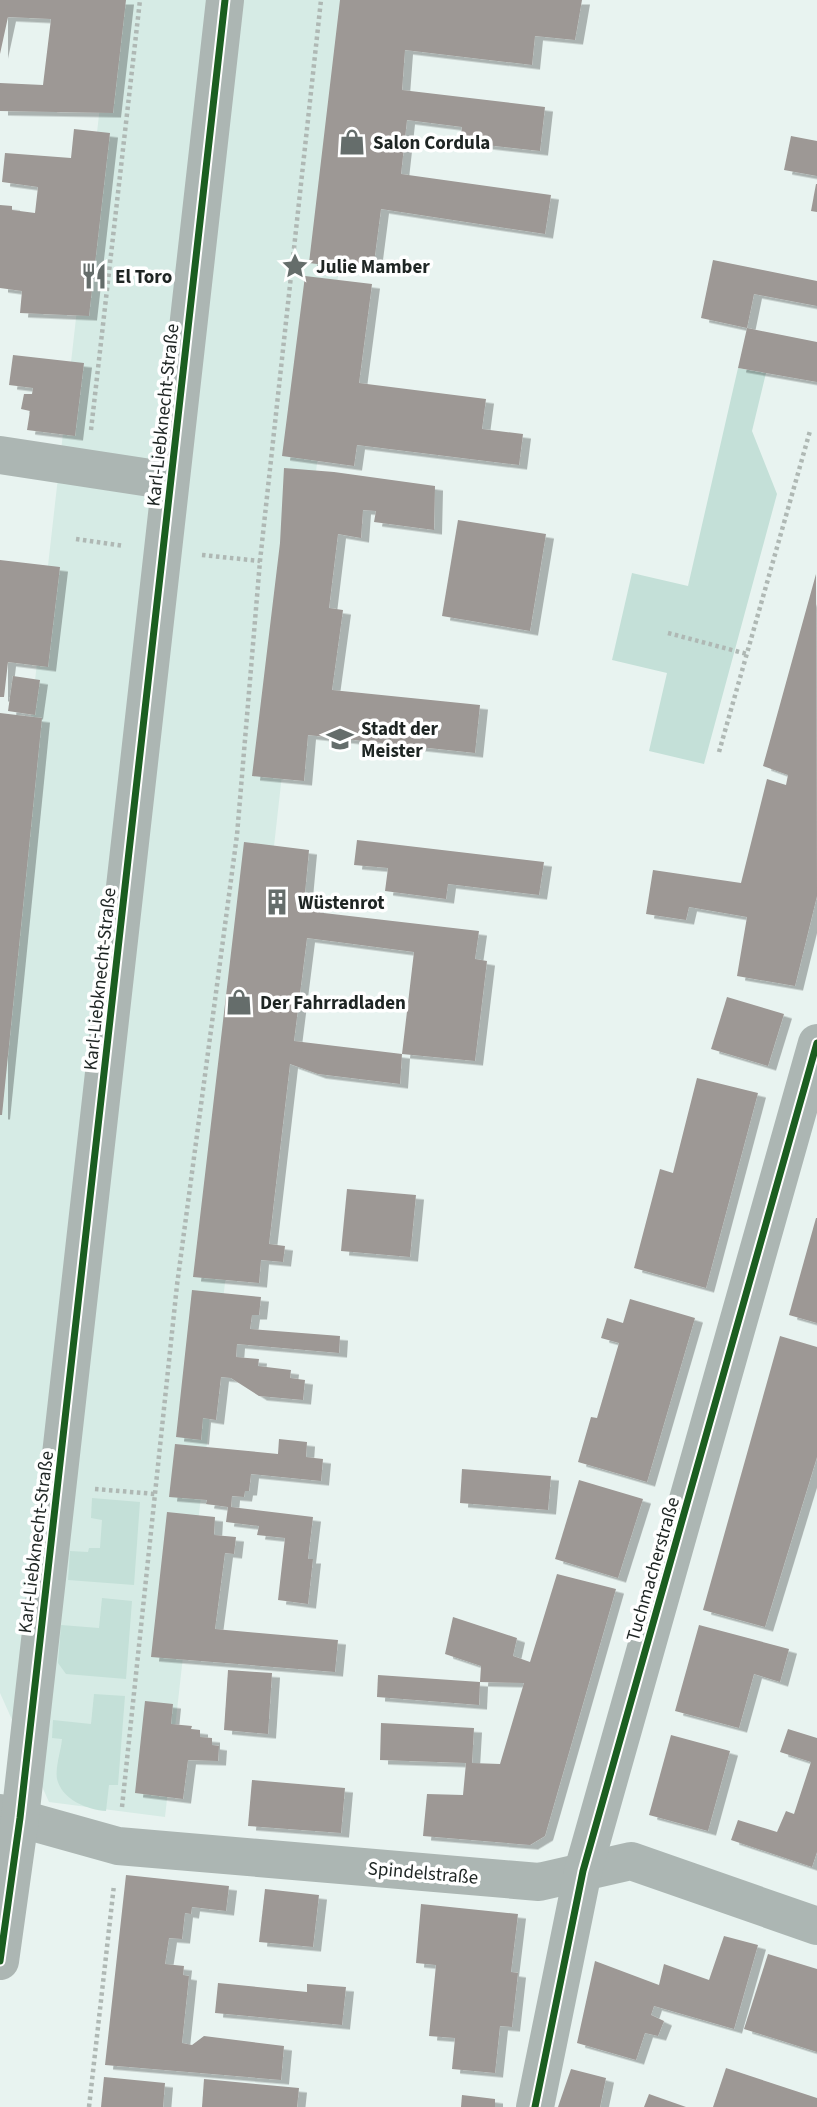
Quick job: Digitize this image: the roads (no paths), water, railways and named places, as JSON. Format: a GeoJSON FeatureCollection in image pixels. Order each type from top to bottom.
{"type":"FeatureCollection","features":[{"type":"Feature","properties":{"kind":"street","name":"Karl-Liebknecht-Straße"},"geometry":{"type":"LineString","coordinates":[[0,1961],[10,1815],[225,0]]}},
{"type":"Feature","properties":{"kind":"street"},"geometry":{"type":"LineString","coordinates":[[0,455],[170,481]]}},
{"type":"Feature","properties":{"kind":"street","name":"Tuchmacherstraße"},"geometry":{"type":"LineString","coordinates":[[535,2107],[583,1871],[817,1043]]}},
{"type":"Feature","properties":{"kind":"street","name":"Spindelstraße"},"geometry":{"type":"LineString","coordinates":[[10,1815],[118,1846],[538,1882],[631,1861],[817,1926]]}},
{"type":"Feature","properties":{"kind":"place","name":"Salon Cordula"},"geometry":{"type":"Point","coordinates":[352,142]}},
{"type":"Feature","properties":{"kind":"place","name":"Julie Mamber"},"geometry":{"type":"Point","coordinates":[295,266]}},
{"type":"Feature","properties":{"kind":"place","name":"El Toro"},"geometry":{"type":"Point","coordinates":[94,276]}},
{"type":"Feature","properties":{"kind":"place","name":"Stadt der Meister"},"geometry":{"type":"Point","coordinates":[340,739]}},
{"type":"Feature","properties":{"kind":"place","name":"Wüstenrot"},"geometry":{"type":"Point","coordinates":[277,902]}},
{"type":"Feature","properties":{"kind":"place","name":"Der Fahrradladen"},"geometry":{"type":"Point","coordinates":[239,1002]}}]}
